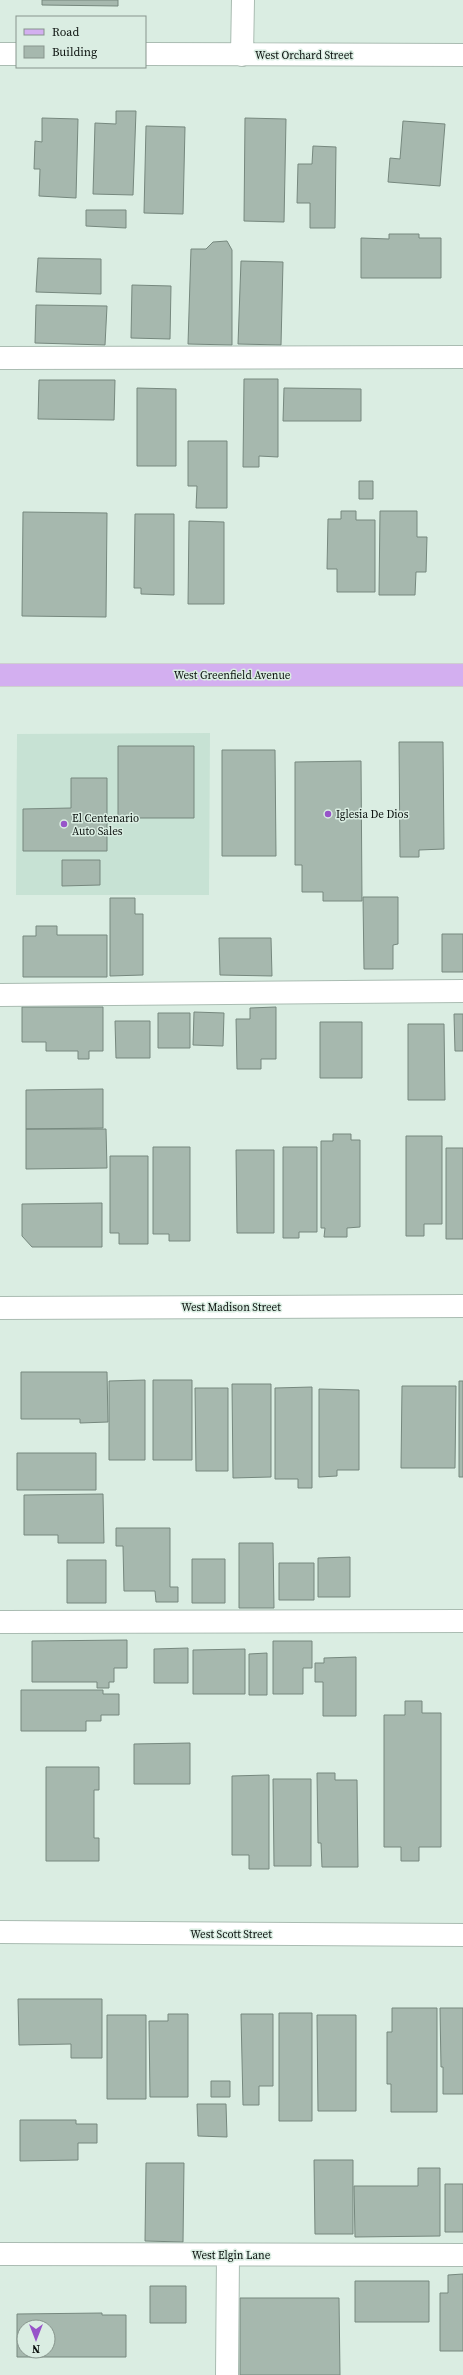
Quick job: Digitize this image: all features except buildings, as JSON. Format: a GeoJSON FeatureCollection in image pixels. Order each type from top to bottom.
{"type":"FeatureCollection","features":[{"type":"Feature","properties":{"kind":"main road","name":"West Greenfield Avenue"},"geometry":{"type":"LineString","coordinates":[[0,675],[463,675]]}},
{"type":"Feature","properties":{"kind":"street"},"geometry":{"type":"LineString","coordinates":[[242,55],[243,0]]}},
{"type":"Feature","properties":{"kind":"street"},"geometry":{"type":"LineString","coordinates":[[0,54],[16,54]]}},
{"type":"Feature","properties":{"kind":"street","name":"West Orchard Street"},"geometry":{"type":"LineString","coordinates":[[146,54],[463,55]]}},
{"type":"Feature","properties":{"kind":"street"},"geometry":{"type":"LineString","coordinates":[[0,358],[463,357]]}},
{"type":"Feature","properties":{"kind":"street"},"geometry":{"type":"LineString","coordinates":[[0,995],[463,991]]}},
{"type":"Feature","properties":{"kind":"street","name":"West Madison Street"},"geometry":{"type":"LineString","coordinates":[[0,1308],[463,1306]]}},
{"type":"Feature","properties":{"kind":"street"},"geometry":{"type":"LineString","coordinates":[[0,1622],[463,1621]]}},
{"type":"Feature","properties":{"kind":"street","name":"West Scott Street"},"geometry":{"type":"LineString","coordinates":[[0,1932],[463,1935]]}},
{"type":"Feature","properties":{"kind":"street","name":"West Elgin Lane"},"geometry":{"type":"LineString","coordinates":[[0,2254],[463,2255]]}},
{"type":"Feature","properties":{"kind":"street"},"geometry":{"type":"LineString","coordinates":[[227,2375],[228,2255]]}},
{"type":"Feature","properties":{"kind":"shaded area"},"geometry":{"type":"Polygon","coordinates":[[[210,733],[209,895],[16,895],[17,734],[210,733]]]}},
{"type":"Feature","properties":{"kind":"place","name":"Iglesia De Dios"},"geometry":{"type":"Point","coordinates":[328,814]}},
{"type":"Feature","properties":{"kind":"place","name":"El Centenario Auto Sales"},"geometry":{"type":"Point","coordinates":[64,824]}}]}
